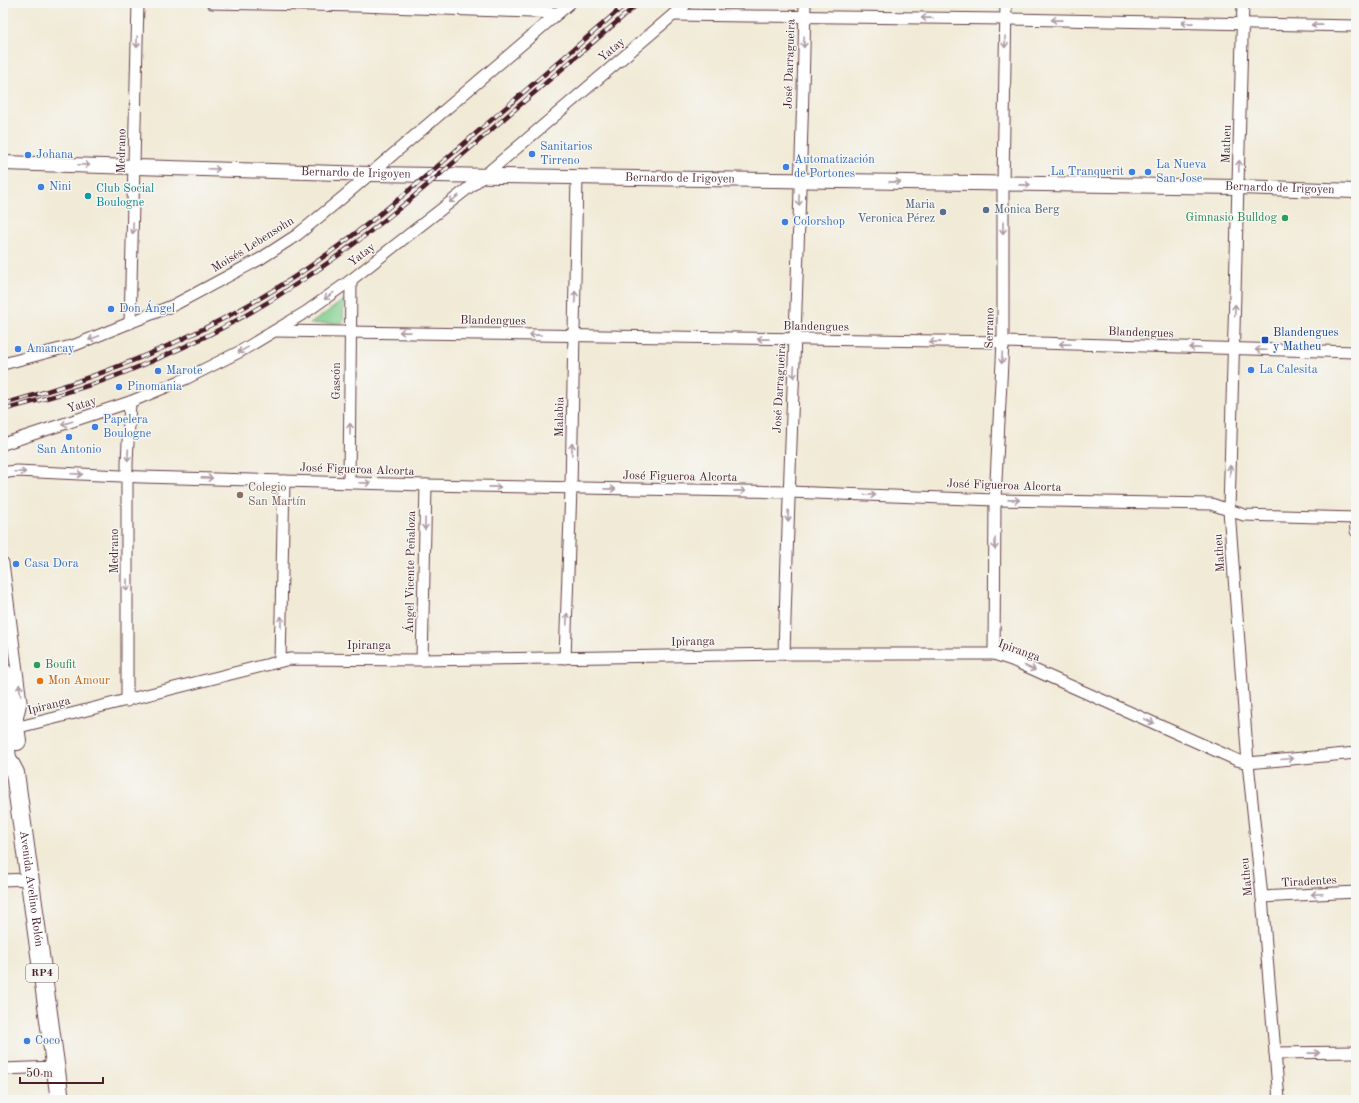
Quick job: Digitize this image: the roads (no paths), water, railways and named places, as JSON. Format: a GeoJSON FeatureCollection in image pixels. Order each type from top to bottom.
{"type":"FeatureCollection","features":[{"type":"Feature","properties":{"kind":"main road","name":"Avenida Avelino Rolón"},"geometry":{"type":"LineString","coordinates":[[3,672],[9,683],[6,728],[7,758],[15,773],[60,1100]]}},
{"type":"Feature","properties":{"kind":"street","name":"Medrano"},"geometry":{"type":"LineString","coordinates":[[130,323],[138,3]]}},
{"type":"Feature","properties":{"kind":"street"},"geometry":{"type":"LineString","coordinates":[[212,3],[359,4],[558,13]]}},
{"type":"Feature","properties":{"kind":"street","name":"Moisés Lebensohn"},"geometry":{"type":"LineString","coordinates":[[3,364],[75,345],[130,323],[174,305],[260,259],[297,235],[371,174],[570,3]]}},
{"type":"Feature","properties":{"kind":"street","name":"Yatay"},"geometry":{"type":"LineString","coordinates":[[3,444],[130,402],[185,379],[241,351],[306,312],[351,280],[485,175],[687,3]]}},
{"type":"Feature","properties":{"kind":"street","name":"José Darragueira"},"geometry":{"type":"LineString","coordinates":[[784,654],[796,340],[805,3]]}},
{"type":"Feature","properties":{"kind":"street","name":"Serrano"},"geometry":{"type":"LineString","coordinates":[[994,654],[995,500],[1003,342],[1003,184],[1006,3]]}},
{"type":"Feature","properties":{"kind":"street","name":"Matheu"},"geometry":{"type":"LineString","coordinates":[[1244,3],[1230,510],[1248,763],[1262,897],[1279,1100]]}},
{"type":"Feature","properties":{"kind":"street"},"geometry":{"type":"LineString","coordinates":[[673,15],[1006,19],[1356,26]]}},
{"type":"Feature","properties":{"kind":"street","name":"Bernardo de Irigoyen"},"geometry":{"type":"LineString","coordinates":[[3,163],[371,174],[1238,187],[1356,191]]}},
{"type":"Feature","properties":{"kind":"street","name":"Malabia"},"geometry":{"type":"LineString","coordinates":[[566,658],[577,176]]}},
{"type":"Feature","properties":{"kind":"street","name":"Gascón"},"geometry":{"type":"LineString","coordinates":[[349,482],[351,280]]}},
{"type":"Feature","properties":{"kind":"street","name":"Blandengues"},"geometry":{"type":"LineString","coordinates":[[276,331],[1003,342],[1356,352]]}},
{"type":"Feature","properties":{"kind":"street","name":"Medrano"},"geometry":{"type":"LineString","coordinates":[[127,701],[128,476],[130,402]]}},
{"type":"Feature","properties":{"kind":"street","name":"José Figueroa Alcorta"},"geometry":{"type":"LineString","coordinates":[[3,474],[17,471],[426,485],[789,492],[995,500],[1211,504],[1244,515],[1356,518]]}},
{"type":"Feature","properties":{"kind":"street"},"geometry":{"type":"LineString","coordinates":[[280,661],[284,481]]}},
{"type":"Feature","properties":{"kind":"street","name":"Ángel Vicente Peñaloza"},"geometry":{"type":"LineString","coordinates":[[422,660],[426,485]]}},
{"type":"Feature","properties":{"kind":"street"},"geometry":{"type":"LineString","coordinates":[[1356,518],[1356,531]]}},
{"type":"Feature","properties":{"kind":"street","name":"Avenida Avelino Rolón"},"geometry":{"type":"LineString","coordinates":[[3,563],[21,702],[6,728]]}},
{"type":"Feature","properties":{"kind":"street","name":"Ipiranga"},"geometry":{"type":"LineString","coordinates":[[6,728],[127,701],[290,659],[422,660],[784,654],[994,654],[1012,660],[1237,760],[1248,763],[1356,753]]}},
{"type":"Feature","properties":{"kind":"street"},"geometry":{"type":"LineString","coordinates":[[3,880],[30,879]]}},
{"type":"Feature","properties":{"kind":"street","name":"Tiradentes"},"geometry":{"type":"LineString","coordinates":[[1262,897],[1356,892]]}},
{"type":"Feature","properties":{"kind":"street"},"geometry":{"type":"LineString","coordinates":[[1275,1053],[1356,1052]]}},
{"type":"Feature","properties":{"kind":"street"},"geometry":{"type":"LineString","coordinates":[[3,1069],[55,1067]]}},
{"type":"Feature","properties":{"kind":"railway"},"geometry":{"type":"LineString","coordinates":[[3,404],[36,395],[102,373],[165,347],[227,317],[285,283],[313,265],[392,205],[627,3]]}},
{"type":"Feature","properties":{"kind":"railway"},"geometry":{"type":"LineString","coordinates":[[3,410],[90,385],[128,371],[205,337],[278,296],[353,245],[403,205],[639,3]]}},
{"type":"Feature","properties":{"kind":"place","name":"Sanitarios Tirreno"},"geometry":{"type":"Point","coordinates":[532,154]}},
{"type":"Feature","properties":{"kind":"place","name":"Johana"},"geometry":{"type":"Point","coordinates":[28,155]}},
{"type":"Feature","properties":{"kind":"place","name":"Automatización de Portones"},"geometry":{"type":"Point","coordinates":[786,167]}},
{"type":"Feature","properties":{"kind":"place","name":"La Tranquerit"},"geometry":{"type":"Point","coordinates":[1132,172]}},
{"type":"Feature","properties":{"kind":"place","name":"La Nueva San Jose"},"geometry":{"type":"Point","coordinates":[1148,172]}},
{"type":"Feature","properties":{"kind":"place","name":"Nini"},"geometry":{"type":"Point","coordinates":[41,187]}},
{"type":"Feature","properties":{"kind":"place","name":"Club Social Boulogne"},"geometry":{"type":"Point","coordinates":[88,196]}},
{"type":"Feature","properties":{"kind":"place","name":"Monica Berg"},"geometry":{"type":"Point","coordinates":[986,210]}},
{"type":"Feature","properties":{"kind":"place","name":"Maria Veronica Pérez"},"geometry":{"type":"Point","coordinates":[943,212]}},
{"type":"Feature","properties":{"kind":"place","name":"Gimnasio Bulldog"},"geometry":{"type":"Point","coordinates":[1285,218]}},
{"type":"Feature","properties":{"kind":"place","name":"Colorshop"},"geometry":{"type":"Point","coordinates":[785,222]}},
{"type":"Feature","properties":{"kind":"place","name":"Don Ángel"},"geometry":{"type":"Point","coordinates":[111,309]}},
{"type":"Feature","properties":{"kind":"place","name":"Blandengues y Matheu"},"geometry":{"type":"Point","coordinates":[1265,340]}},
{"type":"Feature","properties":{"kind":"place","name":"Amancay"},"geometry":{"type":"Point","coordinates":[18,349]}},
{"type":"Feature","properties":{"kind":"place","name":"La Calesita"},"geometry":{"type":"Point","coordinates":[1251,370]}},
{"type":"Feature","properties":{"kind":"place","name":"Marote"},"geometry":{"type":"Point","coordinates":[158,371]}},
{"type":"Feature","properties":{"kind":"place","name":"Pinomania"},"geometry":{"type":"Point","coordinates":[119,387]}},
{"type":"Feature","properties":{"kind":"place","name":"Papelera Boulogne"},"geometry":{"type":"Point","coordinates":[95,427]}},
{"type":"Feature","properties":{"kind":"place","name":"San Antonio"},"geometry":{"type":"Point","coordinates":[69,437]}},
{"type":"Feature","properties":{"kind":"place","name":"Colegio San Martín"},"geometry":{"type":"Point","coordinates":[240,495]}},
{"type":"Feature","properties":{"kind":"place","name":"Casa Dora"},"geometry":{"type":"Point","coordinates":[16,564]}},
{"type":"Feature","properties":{"kind":"place","name":"Boufit"},"geometry":{"type":"Point","coordinates":[37,665]}},
{"type":"Feature","properties":{"kind":"place","name":"Mon Amour"},"geometry":{"type":"Point","coordinates":[40,681]}},
{"type":"Feature","properties":{"kind":"place","name":"Coco"},"geometry":{"type":"Point","coordinates":[27,1041]}}]}
